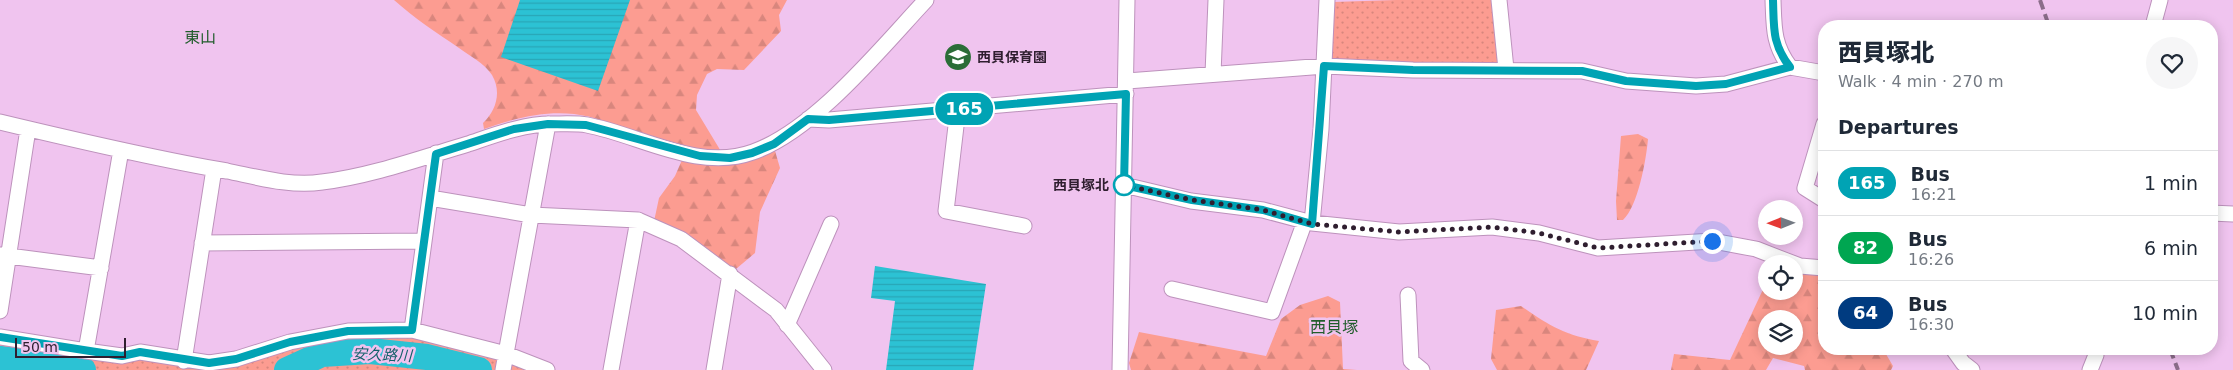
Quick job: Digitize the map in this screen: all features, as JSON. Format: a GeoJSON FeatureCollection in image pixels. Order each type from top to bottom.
{"type":"FeatureCollection","features":[{"type":"Feature","properties":{"kind":"street"},"geometry":{"type":"LineString","coordinates":[[0,122],[121,150],[287,182],[320,183],[436,154],[514,129],[548,124],[586,125],[700,156],[719,158],[752,153],[774,144],[808,119],[827,104],[926,0]]}},
{"type":"Feature","properties":{"kind":"street"},"geometry":{"type":"LineString","coordinates":[[1120,370],[1127,0]]}},
{"type":"Feature","properties":{"kind":"street"},"geometry":{"type":"LineString","coordinates":[[1213,74],[1216,0]]}},
{"type":"Feature","properties":{"kind":"street"},"geometry":{"type":"LineString","coordinates":[[1172,290],[1272,312],[1309,222],[1324,66],[1327,0]]}},
{"type":"Feature","properties":{"kind":"street"},"geometry":{"type":"LineString","coordinates":[[1499,0],[1506,69]]}},
{"type":"Feature","properties":{"kind":"street"},"geometry":{"type":"LineString","coordinates":[[1773,0],[1774,31],[1778,52],[1790,67]]}},
{"type":"Feature","properties":{"kind":"street"},"geometry":{"type":"LineString","coordinates":[[2155,20],[2160,0]]}},
{"type":"Feature","properties":{"kind":"street"},"geometry":{"type":"LineString","coordinates":[[808,119],[829,120],[958,109],[1126,88],[1213,74],[1263,72],[1324,66],[1413,70],[1506,69],[1582,71],[1626,81],[1696,86],[1726,84],[1790,67],[1818,72]]}},
{"type":"Feature","properties":{"kind":"street"},"geometry":{"type":"LineString","coordinates":[[958,109],[946,211],[1024,226]]}},
{"type":"Feature","properties":{"kind":"street"},"geometry":{"type":"LineString","coordinates":[[503,370],[548,124]]}},
{"type":"Feature","properties":{"kind":"street"},"geometry":{"type":"LineString","coordinates":[[0,312],[5,256],[28,129]]}},
{"type":"Feature","properties":{"kind":"street"},"geometry":{"type":"LineString","coordinates":[[1818,144],[1805,188],[1818,196]]}},
{"type":"Feature","properties":{"kind":"street"},"geometry":{"type":"LineString","coordinates":[[86,351],[121,150]]}},
{"type":"Feature","properties":{"kind":"street"},"geometry":{"type":"LineString","coordinates":[[412,330],[436,154]]}},
{"type":"Feature","properties":{"kind":"street"},"geometry":{"type":"LineString","coordinates":[[184,361],[214,169]]}},
{"type":"Feature","properties":{"kind":"street"},"geometry":{"type":"LineString","coordinates":[[1124,185],[1192,200],[1263,210],[1309,222],[1399,232],[1492,227],[1539,233],[1598,248],[1712,241],[1756,249],[1800,266],[1818,268]]}},
{"type":"Feature","properties":{"kind":"street"},"geometry":{"type":"LineString","coordinates":[[430,198],[531,215],[638,220],[681,239],[776,310],[822,369]]}},
{"type":"Feature","properties":{"kind":"street"},"geometry":{"type":"LineString","coordinates":[[2218,213],[2233,214]]}},
{"type":"Feature","properties":{"kind":"street"},"geometry":{"type":"LineString","coordinates":[[611,370],[638,220]]}},
{"type":"Feature","properties":{"kind":"street"},"geometry":{"type":"LineString","coordinates":[[788,325],[831,224]]}},
{"type":"Feature","properties":{"kind":"street"},"geometry":{"type":"LineString","coordinates":[[202,243],[424,241]]}},
{"type":"Feature","properties":{"kind":"street"},"geometry":{"type":"LineString","coordinates":[[5,256],[101,268]]}},
{"type":"Feature","properties":{"kind":"street"},"geometry":{"type":"LineString","coordinates":[[714,370],[730,274]]}},
{"type":"Feature","properties":{"kind":"street"},"geometry":{"type":"LineString","coordinates":[[1408,294],[1411,361],[1422,370]]}},
{"type":"Feature","properties":{"kind":"street"},"geometry":{"type":"LineString","coordinates":[[0,337],[122,356],[140,352],[184,361],[209,363],[290,342],[348,331],[412,330],[506,354],[547,370]]}},
{"type":"Feature","properties":{"kind":"street"},"geometry":{"type":"LineString","coordinates":[[1957,355],[1963,363],[1972,370]]}},
{"type":"Feature","properties":{"kind":"street"},"geometry":{"type":"LineString","coordinates":[[2090,370],[2096,355]]}},
{"type":"Feature","properties":{"kind":"green space"},"geometry":{"type":"Polygon","coordinates":[[[394,0],[787,0],[779,15],[781,31],[744,70],[717,69],[707,74],[697,95],[696,110],[725,158],[773,144],[780,168],[760,212],[755,253],[730,274],[653,226],[659,198],[675,176],[682,160],[632,133],[588,116],[566,113],[542,114],[515,119],[484,129],[483,123],[491,113],[496,101],[497,88],[492,75],[481,63],[394,0]]]}},
{"type":"Feature","properties":{"kind":"green space"},"geometry":{"type":"Polygon","coordinates":[[[1500,0],[1500,69],[1325,61],[1333,2],[1500,0]]]}},
{"type":"Feature","properties":{"kind":"green space"},"geometry":{"type":"Polygon","coordinates":[[[1638,134],[1648,139],[1640,182],[1633,205],[1623,220],[1617,220],[1616,201],[1621,136],[1638,134]]]}},
{"type":"Feature","properties":{"kind":"green space"},"geometry":{"type":"Polygon","coordinates":[[[1803,264],[1818,265],[1818,355],[1887,355],[1893,366],[1891,370],[1805,370],[1804,366],[1773,358],[1766,370],[1671,370],[1674,354],[1730,360],[1758,300],[1803,300],[1803,264]]]}},
{"type":"Feature","properties":{"kind":"green space"},"geometry":{"type":"Polygon","coordinates":[[[1328,296],[1340,302],[1343,369],[1357,370],[1131,370],[1129,363],[1139,332],[1266,356],[1281,319],[1300,305],[1328,296]]]}},
{"type":"Feature","properties":{"kind":"green space"},"geometry":{"type":"Polygon","coordinates":[[[1521,306],[1558,329],[1599,341],[1586,370],[1497,370],[1491,359],[1496,310],[1521,306]]]}},
{"type":"Feature","properties":{"kind":"green space"},"geometry":{"type":"Polygon","coordinates":[[[412,330],[547,370],[0,370],[0,337],[217,362],[311,340],[412,330]]]}},
{"type":"Feature","properties":{"kind":"shaded area"},"geometry":{"type":"Polygon","coordinates":[[[520,0],[630,0],[598,91],[501,57],[520,0]]]}},
{"type":"Feature","properties":{"kind":"shaded area"},"geometry":{"type":"Polygon","coordinates":[[[875,266],[986,284],[973,370],[886,370],[895,301],[871,298],[875,266]]]}},
{"type":"Feature","properties":{"kind":"waterway","name":"安久路川"},"geometry":{"type":"LineString","coordinates":[[287,370],[322,354],[370,351],[427,357],[479,370]]}},
{"type":"Feature","properties":{"kind":"waterway","name":"安久路川"},"geometry":{"type":"LineString","coordinates":[[0,359],[83,370]]}},
{"type":"Feature","properties":{"kind":"railway"},"geometry":{"type":"LineString","coordinates":[[2040,0],[2047,20]]}},
{"type":"Feature","properties":{"kind":"railway"},"geometry":{"type":"LineString","coordinates":[[2172,355],[2178,370]]}},
{"type":"Feature","properties":{"kind":"bus line","name":"165"},"geometry":{"type":"LineString","coordinates":[[0,337],[122,356],[140,352],[184,361],[209,363],[236,359],[290,342],[348,331],[412,330],[436,154],[514,129],[548,124],[586,125],[700,156],[730,158],[752,153],[774,144],[808,119],[829,120],[1126,94],[1124,185],[1192,200],[1263,210],[1312,224],[1321,129],[1324,66],[1413,70],[1506,69],[1582,71],[1626,81],[1696,86],[1726,84],[1790,67],[1778,52],[1774,31],[1773,0]]}},
{"type":"Feature","properties":{"kind":"place","name":"西貝保育園"},"geometry":{"type":"Point","coordinates":[958,57]}},
{"type":"Feature","properties":{"kind":"place","name":"西貝塚北"},"geometry":{"type":"Point","coordinates":[1124,185]}},
{"type":"Feature","properties":{"kind":"district","name":"東山"},"geometry":{"type":"Point","coordinates":[200,37]}},
{"type":"Feature","properties":{"kind":"district","name":"西貝塚"},"geometry":{"type":"Point","coordinates":[1334,327]}},
{"type":"Feature","properties":{"kind":"route"},"geometry":{"type":"LineString","coordinates":[[1124,185],[1192,200],[1263,210],[1312,224],[1399,232],[1492,227],[1539,233],[1598,248],[1712,241]]}}]}
